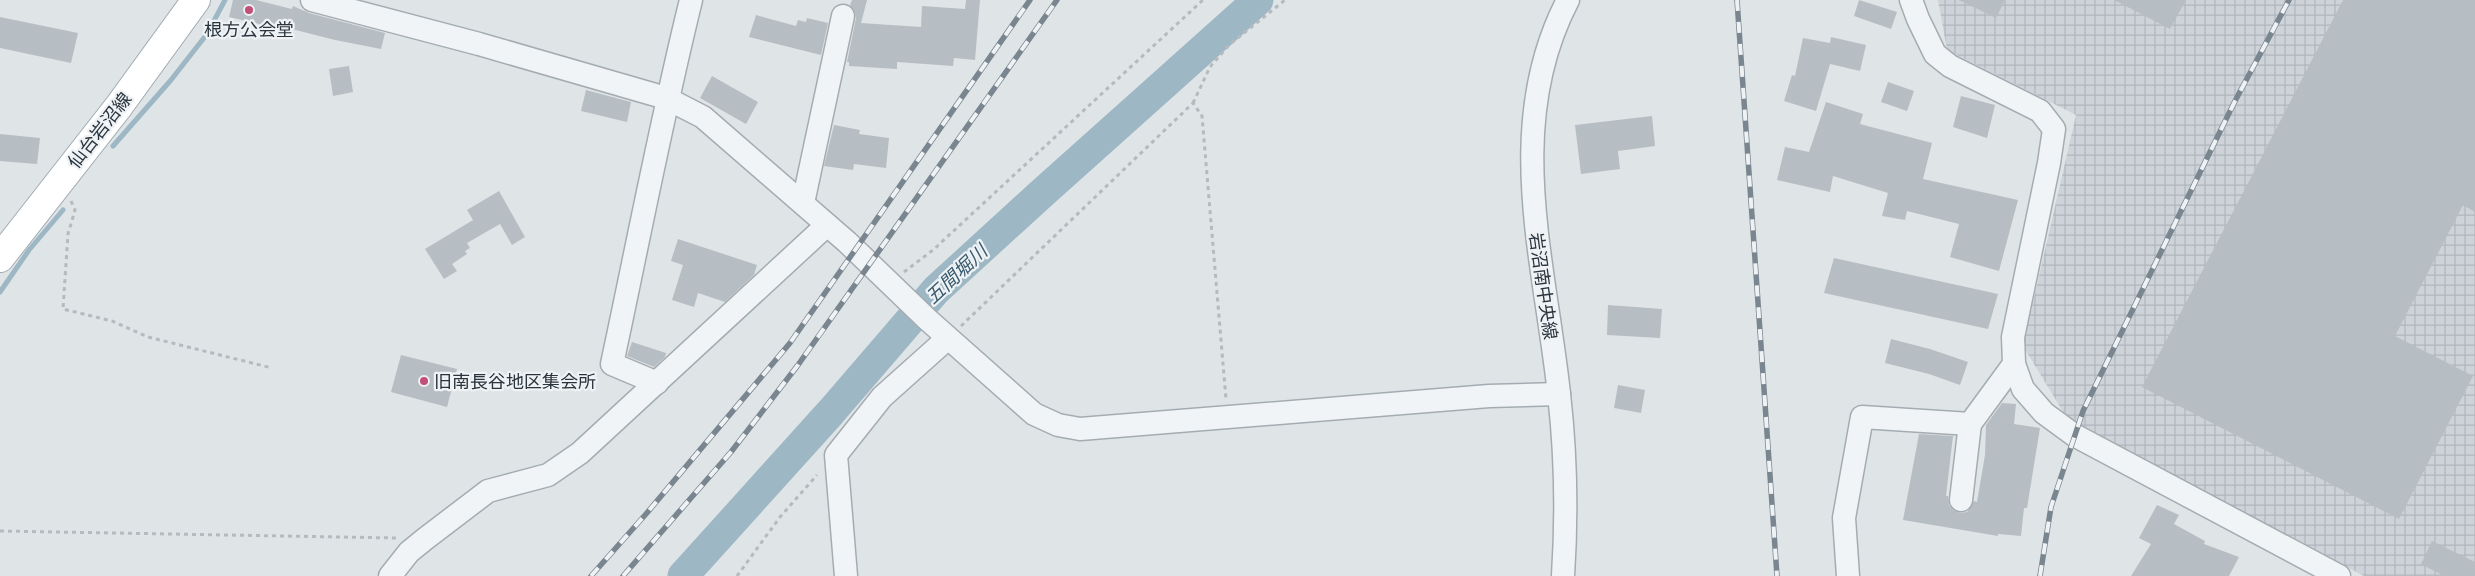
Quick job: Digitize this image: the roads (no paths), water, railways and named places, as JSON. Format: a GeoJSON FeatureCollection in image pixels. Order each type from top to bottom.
{"type":"FeatureCollection","features":[{"type":"Feature","properties":{"kind":"main road","name":"仙台岩沼線"},"geometry":{"type":"LineString","coordinates":[[0,258],[119,106],[196,0]]}},
{"type":"Feature","properties":{"kind":"street"},"geometry":{"type":"LineString","coordinates":[[312,0],[479,44],[666,98],[703,117],[828,225],[927,319],[1034,414],[1058,424],[1080,429],[1489,396],[1560,394]]}},
{"type":"Feature","properties":{"kind":"street"},"geometry":{"type":"LineString","coordinates":[[657,383],[612,364],[637,254],[666,98],[691,0]]}},
{"type":"Feature","properties":{"kind":"street"},"geometry":{"type":"LineString","coordinates":[[1911,0],[1918,19],[1936,54],[1950,66],[2040,110],[2054,129],[2049,163],[2013,337],[2014,364],[2022,389],[2044,413],[2094,448],[2339,576]]}},
{"type":"Feature","properties":{"kind":"street","name":"岩沼南中央線"},"geometry":{"type":"LineString","coordinates":[[1563,576],[1566,534],[1565,460],[1560,394],[1536,230],[1531,169],[1532,129],[1538,92],[1548,51],[1564,2]]}},
{"type":"Feature","properties":{"kind":"street"},"geometry":{"type":"LineString","coordinates":[[803,203],[843,16]]}},
{"type":"Feature","properties":{"kind":"street"},"geometry":{"type":"LineString","coordinates":[[390,576],[409,552],[425,538],[488,491],[548,475],[580,453],[828,225]]}},
{"type":"Feature","properties":{"kind":"street"},"geometry":{"type":"LineString","coordinates":[[846,576],[836,455],[882,397],[948,338]]}},
{"type":"Feature","properties":{"kind":"street"},"geometry":{"type":"LineString","coordinates":[[1961,500],[1970,424],[2014,364]]}},
{"type":"Feature","properties":{"kind":"street"},"geometry":{"type":"LineString","coordinates":[[1848,576],[1844,518],[1862,417],[1970,424]]}},
{"type":"Feature","properties":{"kind":"waterway"},"geometry":{"type":"LineString","coordinates":[[113,146],[171,80],[207,34],[225,0]]}},
{"type":"Feature","properties":{"kind":"waterway","name":"五間堀川"},"geometry":{"type":"LineString","coordinates":[[683,576],[831,412],[936,290],[1258,0]]}},
{"type":"Feature","properties":{"kind":"waterway"},"geometry":{"type":"LineString","coordinates":[[0,292],[29,250],[63,210]]}},
{"type":"Feature","properties":{"kind":"railway"},"geometry":{"type":"LineString","coordinates":[[591,576],[646,514],[790,343],[1030,0]]}},
{"type":"Feature","properties":{"kind":"railway"},"geometry":{"type":"LineString","coordinates":[[623,576],[731,452],[798,365],[1057,0]]}},
{"type":"Feature","properties":{"kind":"railway"},"geometry":{"type":"LineString","coordinates":[[1737,0],[1777,576]]}},
{"type":"Feature","properties":{"kind":"railway"},"geometry":{"type":"LineString","coordinates":[[2040,576],[2051,507],[2083,411],[2235,101],[2289,0]]}},
{"type":"Feature","properties":{"kind":"place","name":"根方公会堂"},"geometry":{"type":"Point","coordinates":[249,10]}},
{"type":"Feature","properties":{"kind":"place","name":"旧南長谷地区集会所"},"geometry":{"type":"Point","coordinates":[424,381]}}]}
